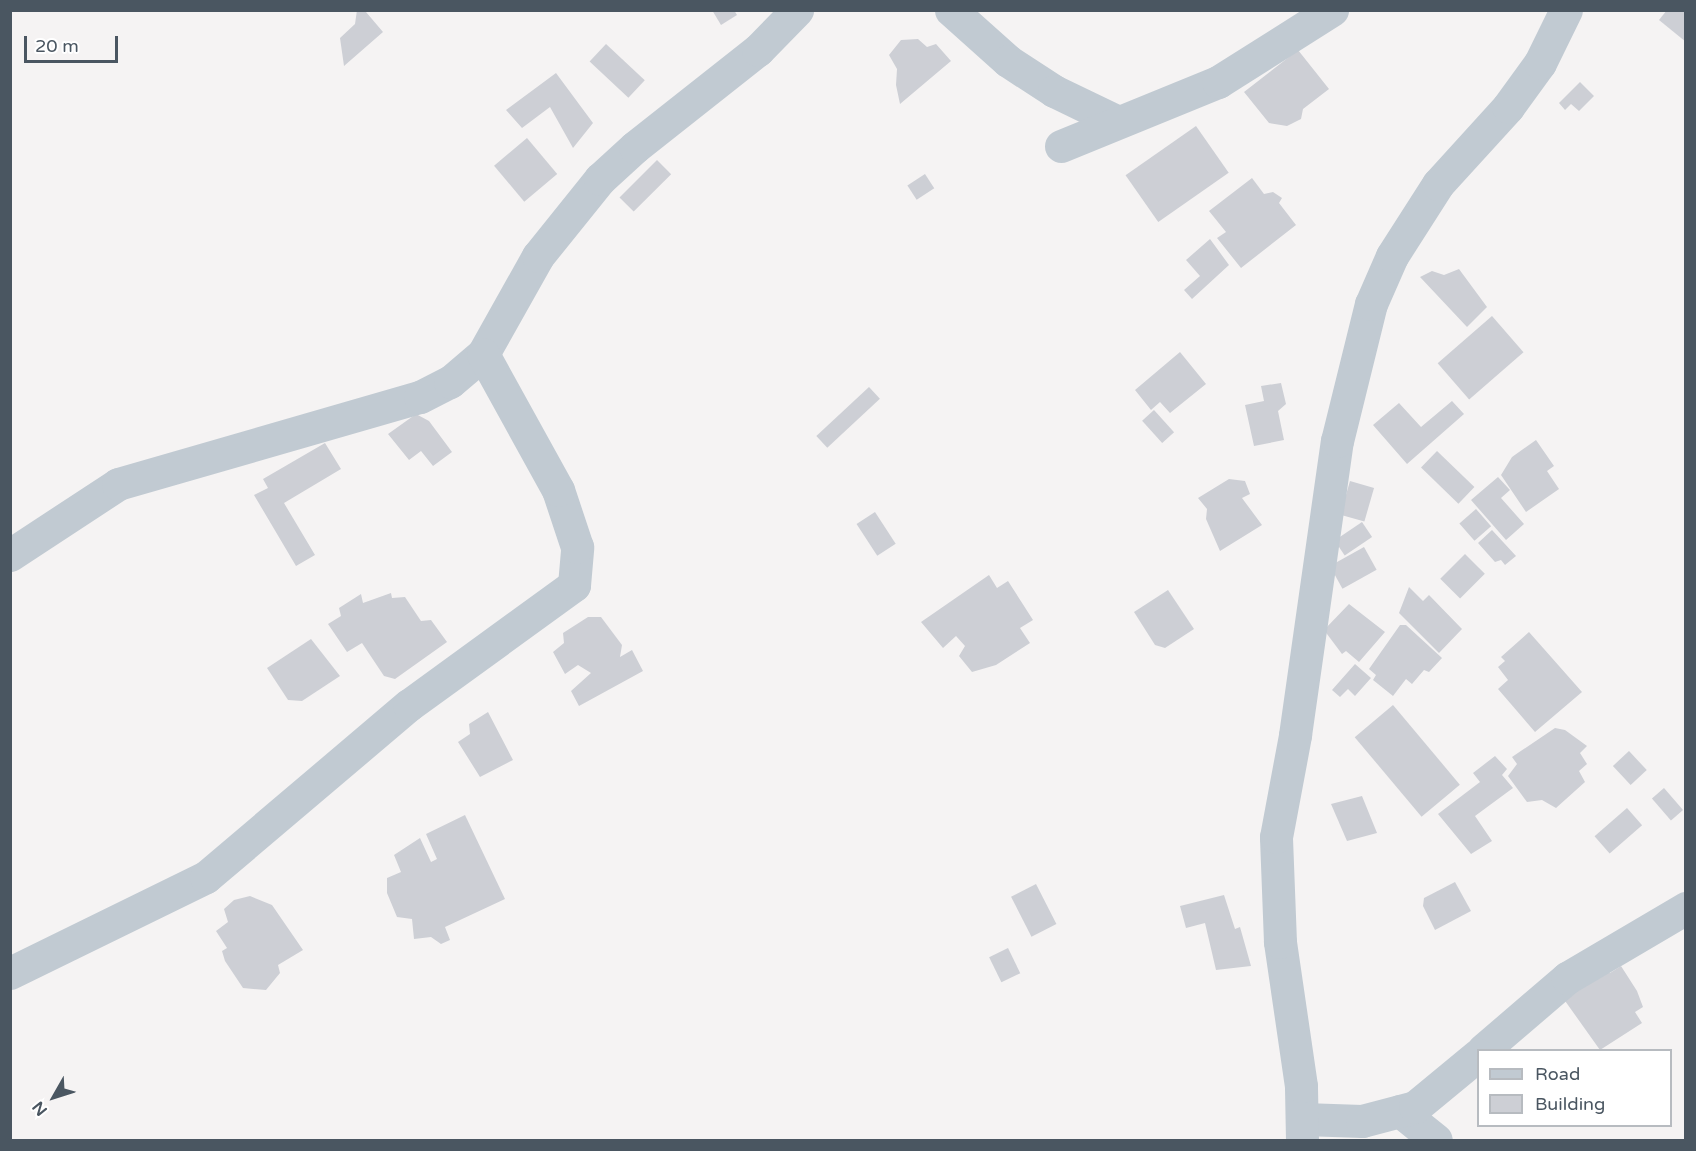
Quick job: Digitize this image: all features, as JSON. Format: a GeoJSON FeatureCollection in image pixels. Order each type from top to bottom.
{"type":"FeatureCollection","features":[{"type":"Feature","properties":{"kind":"street"},"geometry":{"type":"LineString","coordinates":[[10,555],[118,484],[420,396],[450,382],[483,354],[538,256],[570,212],[634,147],[726,77],[797,10]]}},
{"type":"Feature","properties":{"kind":"street"},"geometry":{"type":"LineString","coordinates":[[951,10],[1008,62],[1054,91],[1118,123]]}},
{"type":"Feature","properties":{"kind":"street"},"geometry":{"type":"LineString","coordinates":[[1061,146],[1218,82],[1332,10]]}},
{"type":"Feature","properties":{"kind":"street"},"geometry":{"type":"LineString","coordinates":[[1477,1056],[1415,1107],[1362,1121],[1303,1130],[1280,942],[1276,837],[1297,724],[1337,441],[1371,304],[1392,256],[1438,183],[1508,107],[1540,63],[1566,10]]}},
{"type":"Feature","properties":{"kind":"street"},"geometry":{"type":"LineString","coordinates":[[10,973],[206,877],[409,705],[574,585],[577,548],[558,490],[483,354]]}},
{"type":"Feature","properties":{"kind":"street"},"geometry":{"type":"LineString","coordinates":[[1484,1049],[1567,978],[1686,908]]}},
{"type":"Feature","properties":{"kind":"street"},"geometry":{"type":"LineString","coordinates":[[1400,1112],[1436,1140]]}},
{"type":"Feature","properties":{"kind":"building"},"geometry":{"type":"Polygon","coordinates":[[[357,10],[366,12],[383,32],[344,66],[340,38],[355,24],[357,10]]]}},
{"type":"Feature","properties":{"kind":"building"},"geometry":{"type":"Polygon","coordinates":[[[712,10],[734,10],[737,15],[721,25],[712,10]]]}},
{"type":"Feature","properties":{"kind":"building"},"geometry":{"type":"Polygon","coordinates":[[[1667,10],[1686,10],[1686,42],[1659,20],[1667,10]]]}},
{"type":"Feature","properties":{"kind":"building"},"geometry":{"type":"Polygon","coordinates":[[[918,39],[927,47],[936,44],[951,61],[900,104],[896,85],[897,69],[889,55],[901,40],[918,39]]]}},
{"type":"Feature","properties":{"kind":"building"},"geometry":{"type":"Polygon","coordinates":[[[606,44],[645,80],[628,98],[590,62],[606,44]]]}},
{"type":"Feature","properties":{"kind":"building"},"geometry":{"type":"Polygon","coordinates":[[[1298,50],[1329,89],[1303,109],[1301,119],[1287,126],[1269,123],[1244,92],[1298,50]]]}},
{"type":"Feature","properties":{"kind":"building"},"geometry":{"type":"Polygon","coordinates":[[[556,73],[593,123],[573,148],[550,107],[522,128],[506,110],[556,73]]]}},
{"type":"Feature","properties":{"kind":"building"},"geometry":{"type":"Polygon","coordinates":[[[1580,82],[1594,96],[1579,111],[1571,104],[1565,110],[1559,103],[1580,82]]]}},
{"type":"Feature","properties":{"kind":"building"},"geometry":{"type":"Polygon","coordinates":[[[1196,126],[1229,173],[1158,222],[1126,175],[1196,126]]]}},
{"type":"Feature","properties":{"kind":"building"},"geometry":{"type":"Polygon","coordinates":[[[527,138],[557,174],[524,202],[494,166],[527,138]]]}},
{"type":"Feature","properties":{"kind":"building"},"geometry":{"type":"Polygon","coordinates":[[[657,160],[671,174],[634,212],[620,197],[657,160]]]}},
{"type":"Feature","properties":{"kind":"building"},"geometry":{"type":"Polygon","coordinates":[[[925,174],[934,188],[917,200],[907,185],[925,174]]]}},
{"type":"Feature","properties":{"kind":"building"},"geometry":{"type":"Polygon","coordinates":[[[1252,178],[1264,194],[1273,192],[1282,198],[1279,203],[1296,225],[1241,268],[1217,238],[1226,232],[1209,211],[1252,178]]]}},
{"type":"Feature","properties":{"kind":"building"},"geometry":{"type":"Polygon","coordinates":[[[1210,239],[1229,265],[1192,299],[1184,290],[1200,276],[1186,260],[1210,239]]]}},
{"type":"Feature","properties":{"kind":"building"},"geometry":{"type":"Polygon","coordinates":[[[1459,269],[1487,307],[1467,327],[1420,277],[1432,271],[1444,275],[1459,269]]]}},
{"type":"Feature","properties":{"kind":"building"},"geometry":{"type":"Polygon","coordinates":[[[1492,316],[1523,352],[1469,399],[1438,363],[1492,316]]]}},
{"type":"Feature","properties":{"kind":"building"},"geometry":{"type":"Polygon","coordinates":[[[1180,352],[1206,384],[1170,413],[1160,402],[1151,410],[1135,390],[1180,352]]]}},
{"type":"Feature","properties":{"kind":"building"},"geometry":{"type":"Polygon","coordinates":[[[1281,383],[1286,404],[1278,411],[1284,440],[1254,446],[1245,405],[1264,401],[1261,386],[1281,383]]]}},
{"type":"Feature","properties":{"kind":"building"},"geometry":{"type":"Polygon","coordinates":[[[869,387],[880,399],[827,448],[816,436],[869,387]]]}},
{"type":"Feature","properties":{"kind":"building"},"geometry":{"type":"Polygon","coordinates":[[[1452,401],[1464,414],[1407,464],[1373,425],[1399,403],[1421,427],[1452,401]]]}},
{"type":"Feature","properties":{"kind":"building"},"geometry":{"type":"Polygon","coordinates":[[[1154,410],[1174,432],[1162,443],[1142,421],[1154,410]]]}},
{"type":"Feature","properties":{"kind":"building"},"geometry":{"type":"Polygon","coordinates":[[[416,414],[429,421],[452,452],[433,466],[421,451],[409,460],[388,434],[416,414]]]}},
{"type":"Feature","properties":{"kind":"building"},"geometry":{"type":"Polygon","coordinates":[[[1536,440],[1554,466],[1547,471],[1559,489],[1526,512],[1501,475],[1512,457],[1536,440]]]}},
{"type":"Feature","properties":{"kind":"building"},"geometry":{"type":"Polygon","coordinates":[[[325,443],[341,469],[284,503],[315,555],[296,566],[254,495],[268,488],[263,479],[325,443]]]}},
{"type":"Feature","properties":{"kind":"building"},"geometry":{"type":"Polygon","coordinates":[[[1437,451],[1474,487],[1458,504],[1421,468],[1437,451]]]}},
{"type":"Feature","properties":{"kind":"building"},"geometry":{"type":"Polygon","coordinates":[[[1498,477],[1510,490],[1501,498],[1524,524],[1506,540],[1471,500],[1498,477]]]}},
{"type":"Feature","properties":{"kind":"building"},"geometry":{"type":"Polygon","coordinates":[[[1229,479],[1245,481],[1250,494],[1242,498],[1262,525],[1220,551],[1206,519],[1207,509],[1198,498],[1229,479]]]}},
{"type":"Feature","properties":{"kind":"building"},"geometry":{"type":"Polygon","coordinates":[[[1350,481],[1374,488],[1364,522],[1340,515],[1350,481]]]}},
{"type":"Feature","properties":{"kind":"building"},"geometry":{"type":"Polygon","coordinates":[[[1476,509],[1491,526],[1474,541],[1459,523],[1476,509]]]}},
{"type":"Feature","properties":{"kind":"building"},"geometry":{"type":"Polygon","coordinates":[[[875,512],[896,544],[877,556],[857,524],[875,512]]]}},
{"type":"Feature","properties":{"kind":"building"},"geometry":{"type":"Polygon","coordinates":[[[1362,522],[1372,537],[1345,555],[1335,540],[1362,522]]]}},
{"type":"Feature","properties":{"kind":"building"},"geometry":{"type":"Polygon","coordinates":[[[1492,530],[1516,556],[1505,565],[1501,560],[1495,562],[1478,543],[1492,530]]]}},
{"type":"Feature","properties":{"kind":"building"},"geometry":{"type":"Polygon","coordinates":[[[1364,547],[1377,570],[1342,589],[1330,566],[1364,547]]]}},
{"type":"Feature","properties":{"kind":"building"},"geometry":{"type":"Polygon","coordinates":[[[1465,554],[1485,574],[1460,599],[1440,579],[1465,554]]]}},
{"type":"Feature","properties":{"kind":"building"},"geometry":{"type":"Polygon","coordinates":[[[989,575],[997,588],[1008,581],[1033,620],[1020,628],[1030,643],[996,665],[972,672],[959,656],[965,646],[956,636],[943,648],[921,622],[989,575]]]}},
{"type":"Feature","properties":{"kind":"building"},"geometry":{"type":"Polygon","coordinates":[[[1409,587],[1423,601],[1429,595],[1462,629],[1439,653],[1399,613],[1409,587]]]}},
{"type":"Feature","properties":{"kind":"building"},"geometry":{"type":"Polygon","coordinates":[[[1168,590],[1194,629],[1165,648],[1155,645],[1134,612],[1168,590]]]}},
{"type":"Feature","properties":{"kind":"building"},"geometry":{"type":"Polygon","coordinates":[[[391,593],[392,598],[405,597],[421,621],[431,620],[447,642],[395,679],[384,676],[362,643],[347,652],[328,624],[341,616],[339,608],[361,594],[363,603],[391,593]]]}},
{"type":"Feature","properties":{"kind":"building"},"geometry":{"type":"Polygon","coordinates":[[[1349,604],[1385,632],[1359,662],[1346,651],[1342,654],[1324,630],[1349,604]]]}},
{"type":"Feature","properties":{"kind":"building"},"geometry":{"type":"Polygon","coordinates":[[[588,617],[601,617],[622,645],[620,657],[632,650],[643,671],[579,706],[571,691],[591,673],[578,665],[565,674],[553,652],[564,643],[563,633],[588,617]]]}},
{"type":"Feature","properties":{"kind":"building"},"geometry":{"type":"Polygon","coordinates":[[[1400,625],[1406,625],[1442,658],[1429,672],[1424,670],[1412,684],[1406,679],[1393,696],[1373,680],[1376,675],[1369,669],[1400,625]]]}},
{"type":"Feature","properties":{"kind":"building"},"geometry":{"type":"Polygon","coordinates":[[[1529,632],[1582,692],[1535,732],[1498,689],[1508,680],[1498,667],[1505,661],[1501,657],[1529,632]]]}},
{"type":"Feature","properties":{"kind":"building"},"geometry":{"type":"Polygon","coordinates":[[[311,639],[340,676],[302,701],[288,700],[267,668],[311,639]]]}},
{"type":"Feature","properties":{"kind":"building"},"geometry":{"type":"Polygon","coordinates":[[[1355,664],[1371,678],[1355,696],[1348,689],[1340,697],[1332,690],[1355,664]]]}},
{"type":"Feature","properties":{"kind":"building"},"geometry":{"type":"Polygon","coordinates":[[[1393,705],[1460,785],[1422,817],[1355,737],[1393,705]]]}},
{"type":"Feature","properties":{"kind":"building"},"geometry":{"type":"Polygon","coordinates":[[[488,712],[513,760],[480,777],[458,742],[470,734],[469,724],[488,712]]]}},
{"type":"Feature","properties":{"kind":"building"},"geometry":{"type":"Polygon","coordinates":[[[1555,728],[1565,730],[1587,746],[1580,753],[1587,764],[1579,771],[1585,782],[1556,808],[1542,800],[1527,802],[1508,776],[1517,764],[1512,757],[1555,728]]]}},
{"type":"Feature","properties":{"kind":"building"},"geometry":{"type":"Polygon","coordinates":[[[1629,751],[1647,770],[1631,785],[1613,766],[1629,751]]]}},
{"type":"Feature","properties":{"kind":"building"},"geometry":{"type":"Polygon","coordinates":[[[1495,756],[1507,769],[1502,775],[1513,788],[1475,816],[1492,841],[1471,854],[1438,814],[1480,782],[1473,773],[1495,756]]]}},
{"type":"Feature","properties":{"kind":"building"},"geometry":{"type":"Polygon","coordinates":[[[1664,788],[1683,810],[1671,820],[1652,798],[1664,788]]]}},
{"type":"Feature","properties":{"kind":"building"},"geometry":{"type":"Polygon","coordinates":[[[1362,796],[1377,833],[1347,841],[1331,804],[1362,796]]]}},
{"type":"Feature","properties":{"kind":"building"},"geometry":{"type":"Polygon","coordinates":[[[1627,808],[1642,825],[1610,854],[1595,836],[1627,808]]]}},
{"type":"Feature","properties":{"kind":"building"},"geometry":{"type":"Polygon","coordinates":[[[465,815],[505,899],[445,927],[450,940],[441,944],[431,937],[414,939],[412,919],[397,917],[387,893],[387,878],[401,872],[394,855],[420,838],[431,862],[437,859],[426,834],[465,815]]]}},
{"type":"Feature","properties":{"kind":"building"},"geometry":{"type":"Polygon","coordinates":[[[1455,882],[1471,911],[1435,930],[1423,906],[1424,898],[1455,882]]]}},
{"type":"Feature","properties":{"kind":"building"},"geometry":{"type":"Polygon","coordinates":[[[1036,884],[1056,924],[1031,937],[1011,897],[1036,884]]]}},
{"type":"Feature","properties":{"kind":"building"},"geometry":{"type":"Polygon","coordinates":[[[1224,895],[1235,929],[1240,927],[1251,966],[1216,970],[1205,923],[1186,928],[1180,906],[1224,895]]]}},
{"type":"Feature","properties":{"kind":"building"},"geometry":{"type":"Polygon","coordinates":[[[250,896],[272,905],[303,950],[278,965],[280,973],[266,990],[243,988],[225,961],[222,951],[227,948],[216,931],[228,922],[224,909],[234,900],[250,896]]]}},
{"type":"Feature","properties":{"kind":"building"},"geometry":{"type":"Polygon","coordinates":[[[1008,948],[1020,973],[1001,982],[989,957],[1008,948]]]}},
{"type":"Feature","properties":{"kind":"building"},"geometry":{"type":"Polygon","coordinates":[[[1621,966],[1637,991],[1643,1007],[1635,1012],[1642,1023],[1599,1049],[1563,998],[1606,971],[1610,973],[1621,966]]]}}]}
